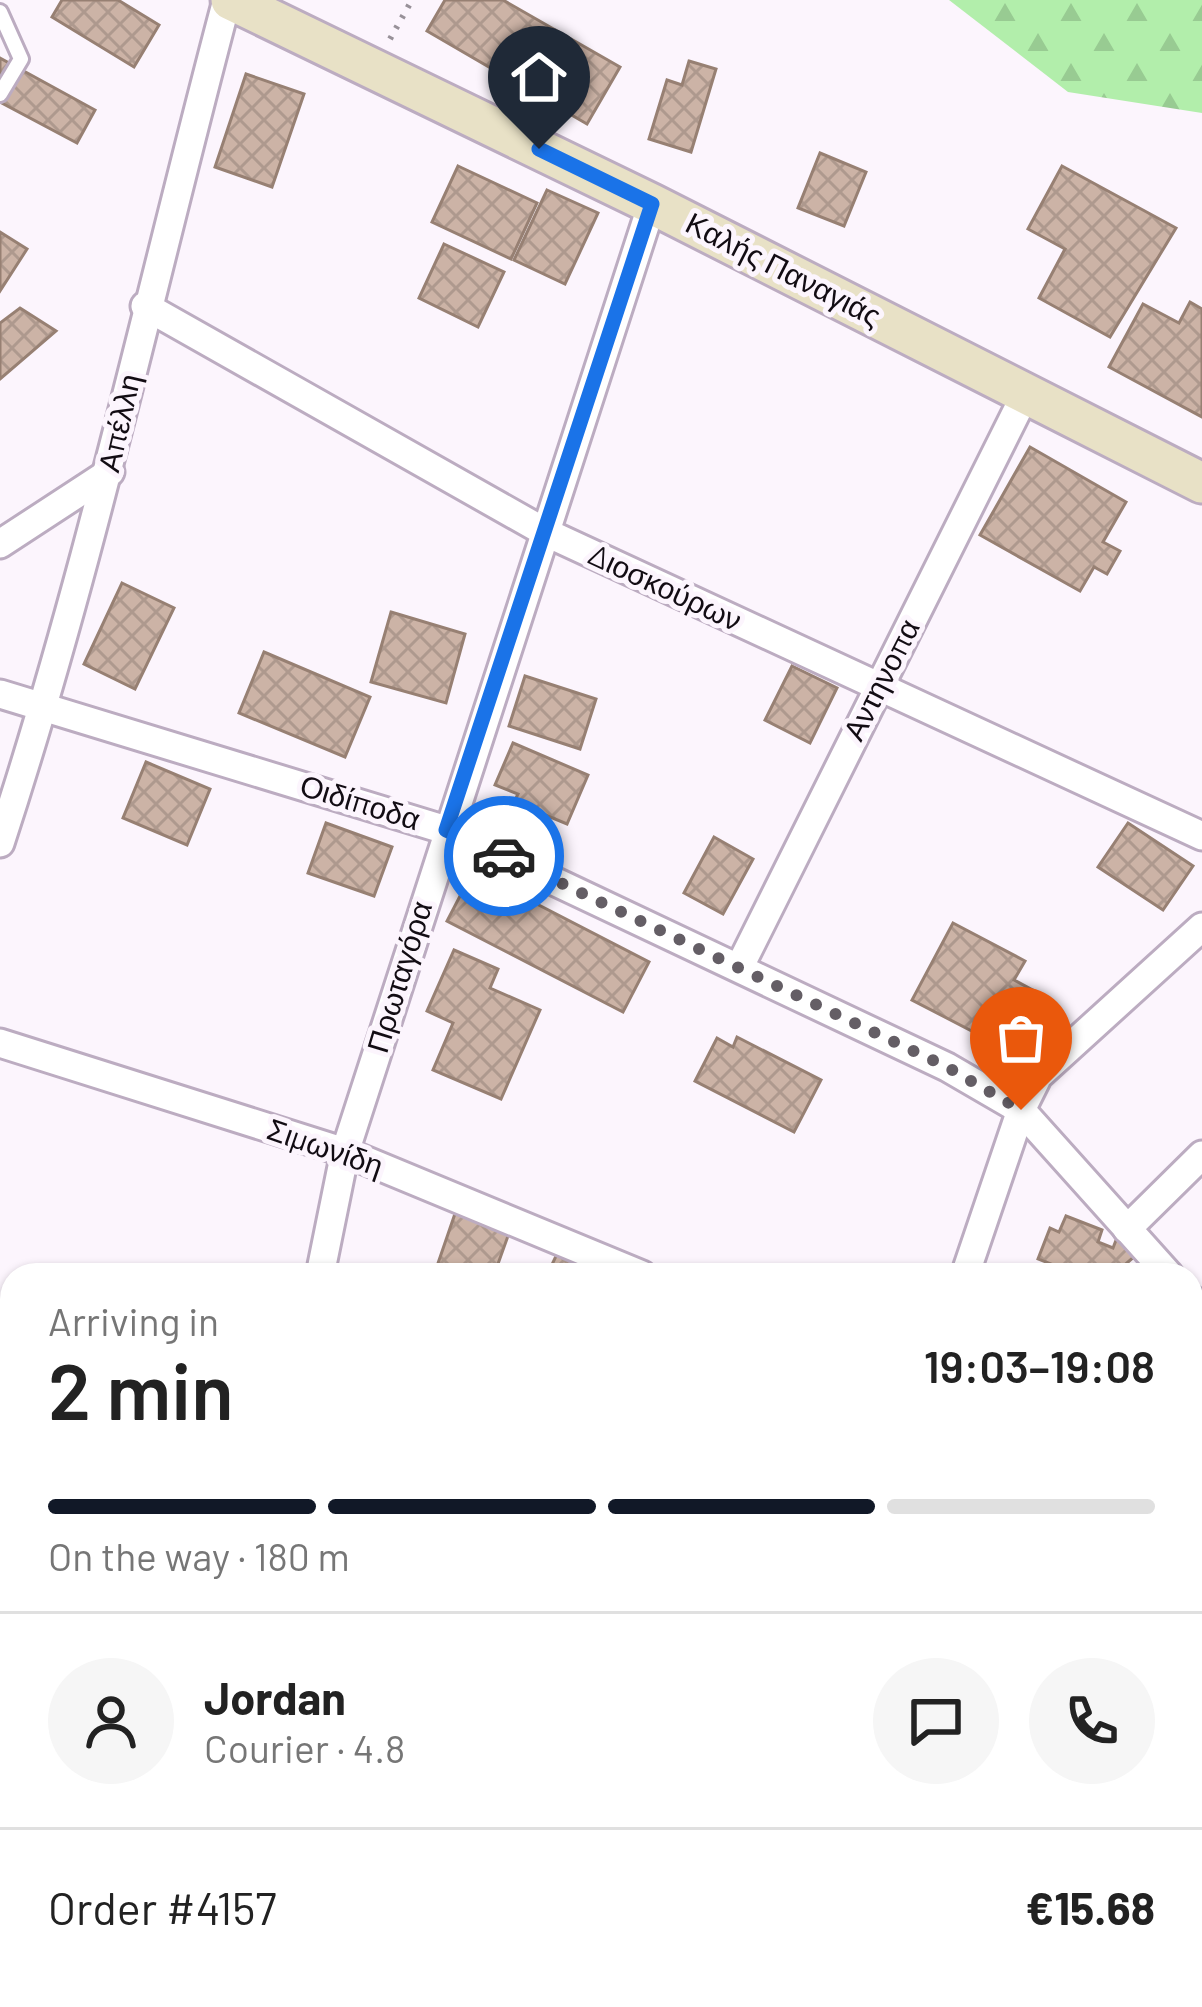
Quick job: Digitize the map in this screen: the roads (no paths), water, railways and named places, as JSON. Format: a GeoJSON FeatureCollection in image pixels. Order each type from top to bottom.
{"type":"FeatureCollection","features":[{"type":"Feature","properties":{"kind":"street","name":"Καλής Παναγιάς"},"geometry":{"type":"LineString","coordinates":[[229,0],[652,204],[1202,483]]}},
{"type":"Feature","properties":{"kind":"street","name":"Απέλλη"},"geometry":{"type":"LineString","coordinates":[[0,844],[45,706],[110,472],[145,307],[229,0]]}},
{"type":"Feature","properties":{"kind":"street","name":"Πρωταγόρα"},"geometry":{"type":"LineString","coordinates":[[323,1263],[346,1152],[446,830],[652,204]]}},
{"type":"Feature","properties":{"kind":"street","name":"Διοσκούρων"},"geometry":{"type":"LineString","coordinates":[[145,307],[544,532],[1202,836]]}},
{"type":"Feature","properties":{"kind":"street","name":"Αντηνοπα"},"geometry":{"type":"LineString","coordinates":[[740,966],[1025,395]]}},
{"type":"Feature","properties":{"kind":"street"},"geometry":{"type":"LineString","coordinates":[[0,544],[110,472]]}},
{"type":"Feature","properties":{"kind":"street","name":"Οιδίποδα"},"geometry":{"type":"LineString","coordinates":[[0,694],[446,830],[947,1067],[1021,1110],[1158,1263]]}},
{"type":"Feature","properties":{"kind":"street"},"geometry":{"type":"LineString","coordinates":[[969,1263],[1021,1110],[1038,1076],[1202,927]]}},
{"type":"Feature","properties":{"kind":"street","name":"Σιμωνίδη"},"geometry":{"type":"LineString","coordinates":[[0,1043],[346,1152],[612,1263]]}},
{"type":"Feature","properties":{"kind":"street"},"geometry":{"type":"LineString","coordinates":[[1127,1229],[1202,1155]]}},
{"type":"Feature","properties":{"kind":"lane"},"geometry":{"type":"LineString","coordinates":[[0,12],[21,59],[0,94]]}}]}
